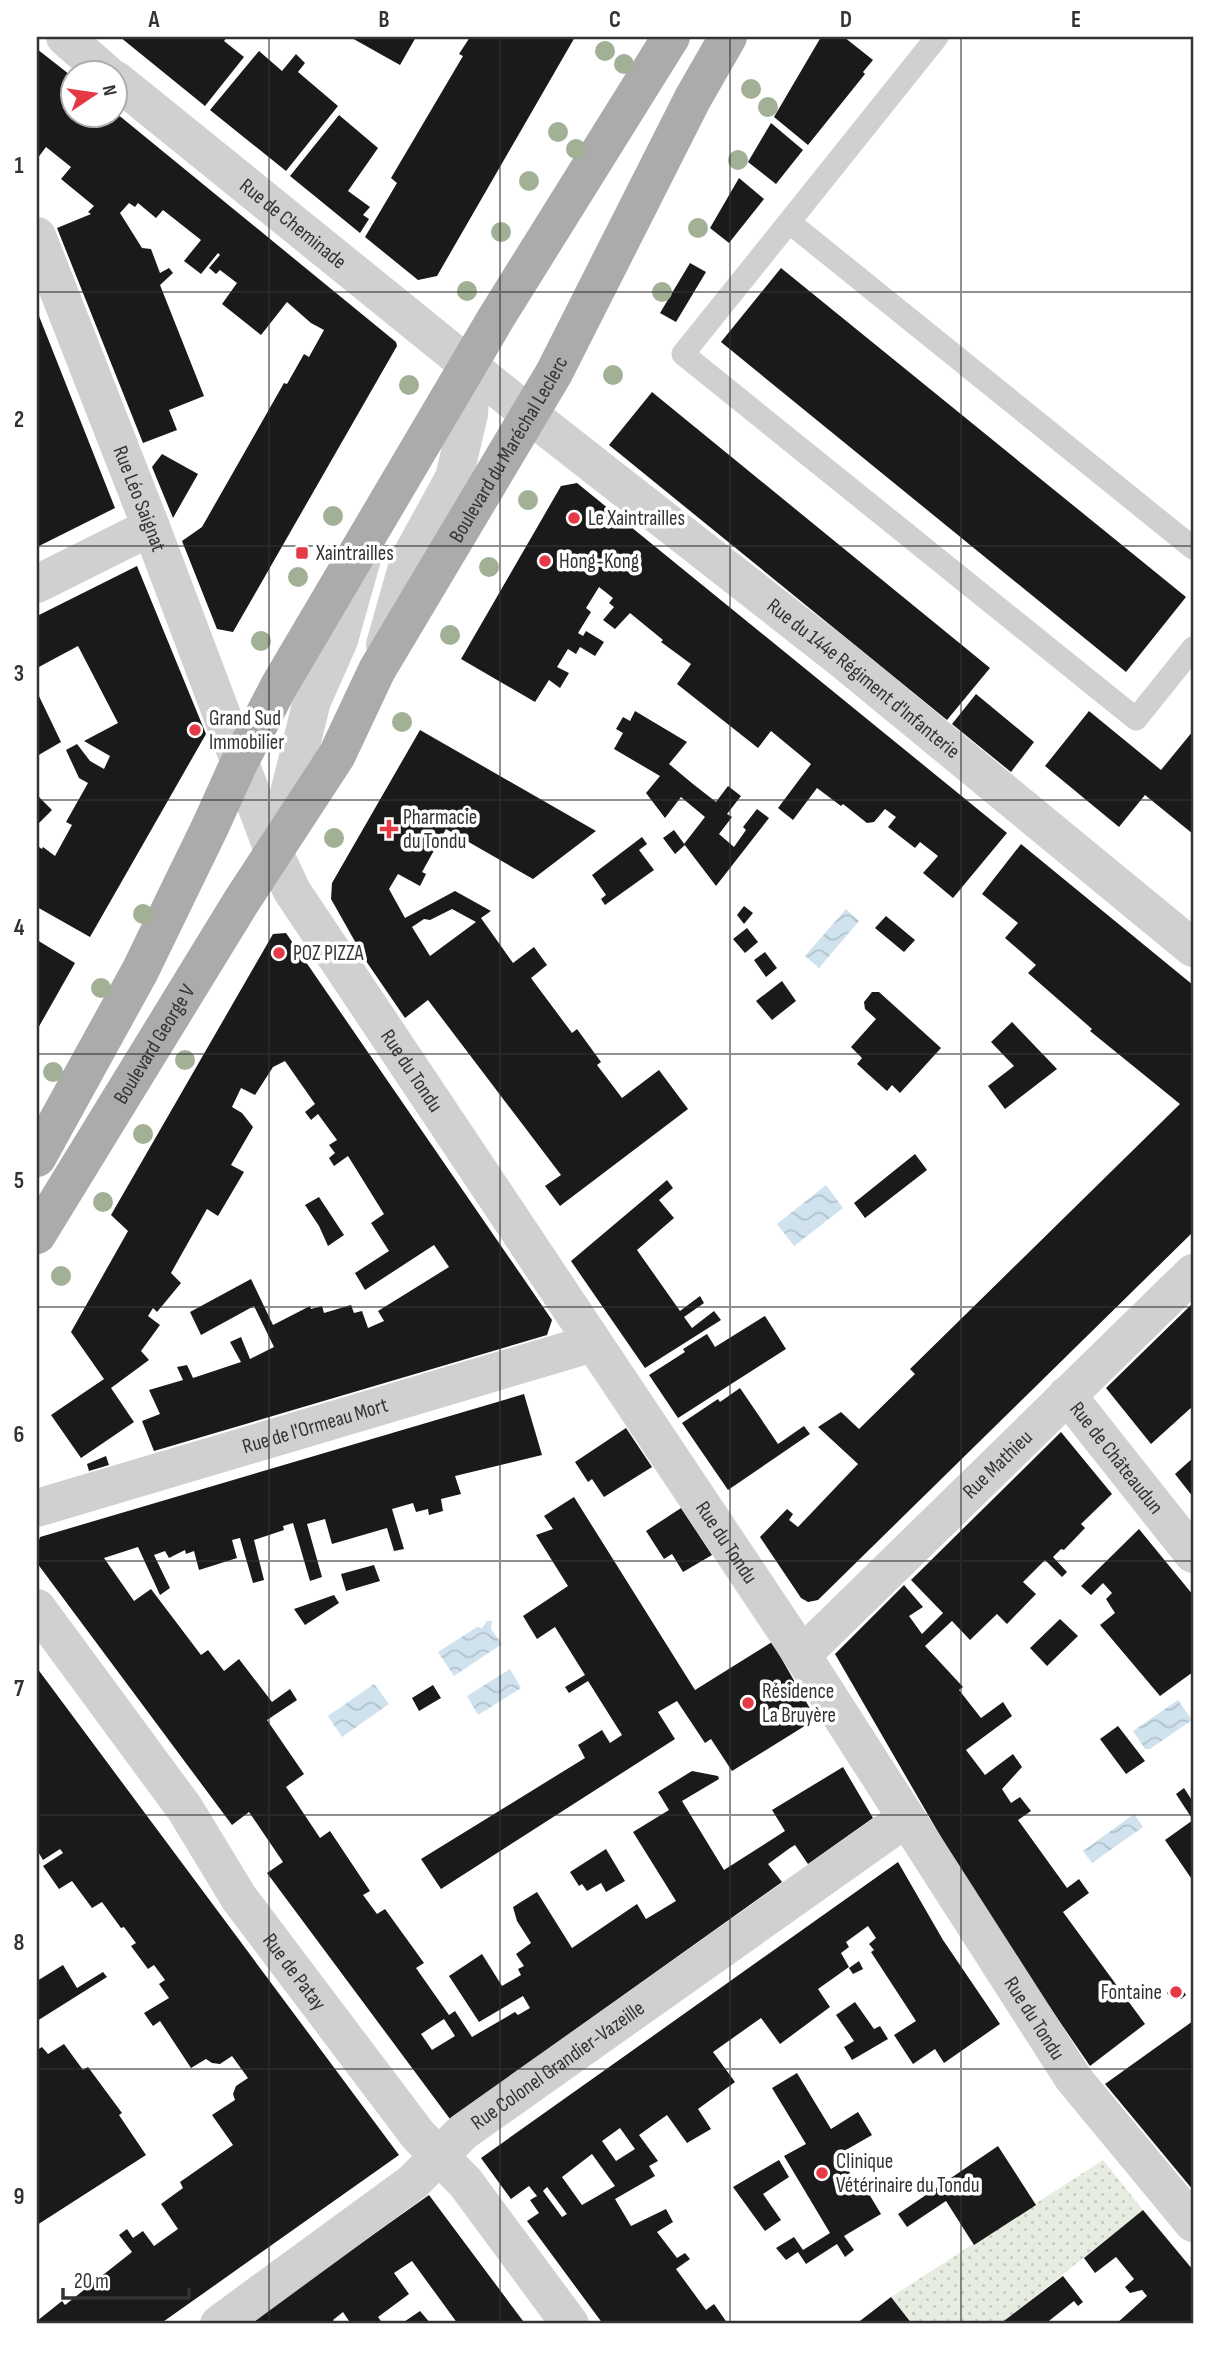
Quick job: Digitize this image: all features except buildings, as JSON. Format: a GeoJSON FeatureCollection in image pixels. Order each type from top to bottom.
{"type":"FeatureCollection","features":[{"type":"Feature","properties":{"kind":"main road"},"geometry":{"type":"LineString","coordinates":[[239,763],[297,655],[468,366],[671,37]]}},
{"type":"Feature","properties":{"kind":"main road","name":"Boulevard du Maréchal Leclerc"},"geometry":{"type":"LineString","coordinates":[[274,853],[337,755],[377,670],[554,373],[693,98],[728,37]]}},
{"type":"Feature","properties":{"kind":"main road","name":"Boulevard George V"},"geometry":{"type":"LineString","coordinates":[[37,1158],[140,971],[239,763]]}},
{"type":"Feature","properties":{"kind":"main road","name":"Boulevard George V"},"geometry":{"type":"LineString","coordinates":[[37,1235],[274,853]]}},
{"type":"Feature","properties":{"kind":"street"},"geometry":{"type":"LineString","coordinates":[[65,37],[91,60]]}},
{"type":"Feature","properties":{"kind":"street","name":"Rue de Cheminade"},"geometry":{"type":"LineString","coordinates":[[130,91],[530,415]]}},
{"type":"Feature","properties":{"kind":"street","name":"Rue Léo Saignat"},"geometry":{"type":"LineString","coordinates":[[37,236],[274,853]]}},
{"type":"Feature","properties":{"kind":"street"},"geometry":{"type":"LineString","coordinates":[[377,670],[409,560],[454,478],[469,414],[471,383],[468,366]]}},
{"type":"Feature","properties":{"kind":"street","name":"Rue du 144e Régiment d'Infanterie"},"geometry":{"type":"LineString","coordinates":[[530,415],[843,660],[1193,948]]}},
{"type":"Feature","properties":{"kind":"street"},"geometry":{"type":"LineString","coordinates":[[37,584],[151,527]]}},
{"type":"Feature","properties":{"kind":"street"},"geometry":{"type":"LineString","coordinates":[[274,853],[312,701],[339,640],[368,536]]}},
{"type":"Feature","properties":{"kind":"street","name":"Rue du Tondu"},"geometry":{"type":"LineString","coordinates":[[274,853],[292,891],[802,1655],[1073,2078],[1193,2223]]}},
{"type":"Feature","properties":{"kind":"street","name":"Rue Mathieu"},"geometry":{"type":"LineString","coordinates":[[802,1655],[1193,1273]]}},
{"type":"Feature","properties":{"kind":"street","name":"Rue de l'Ormeau Mort"},"geometry":{"type":"LineString","coordinates":[[37,1508],[593,1343]]}},
{"type":"Feature","properties":{"kind":"street","name":"Rue de Châteaudun"},"geometry":{"type":"LineString","coordinates":[[1067,1395],[1193,1554]]}},
{"type":"Feature","properties":{"kind":"street","name":"Rue de Patay"},"geometry":{"type":"LineString","coordinates":[[37,1608],[185,1809],[239,1898],[418,2135],[465,2182],[570,2324]]}},
{"type":"Feature","properties":{"kind":"street","name":"Rue Colonel Grandier-Vazeille"},"geometry":{"type":"LineString","coordinates":[[219,2324],[413,2182],[463,2132],[905,1819]]}},
{"type":"Feature","properties":{"kind":"lane"},"geometry":{"type":"LineString","coordinates":[[931,39],[683,354],[1136,719],[1190,659]]}},
{"type":"Feature","properties":{"kind":"lane"},"geometry":{"type":"LineString","coordinates":[[789,222],[1193,548]]}},
{"type":"Feature","properties":{"kind":"shaded area"},"geometry":{"type":"Polygon","coordinates":[[[1103,2160],[1143,2210],[1001,2324],[912,2324],[891,2297],[1103,2160]]]}},
{"type":"Feature","properties":{"kind":"water"},"geometry":{"type":"Polygon","coordinates":[[[846,909],[859,921],[819,968],[805,956],[846,909]]]}},
{"type":"Feature","properties":{"kind":"water"},"geometry":{"type":"Polygon","coordinates":[[[826,1185],[843,1208],[794,1246],[777,1224],[826,1185]]]}},
{"type":"Feature","properties":{"kind":"water"},"geometry":{"type":"Polygon","coordinates":[[[487,1621],[492,1621],[491,1629],[502,1644],[454,1676],[438,1652],[477,1627],[482,1628],[487,1621]]]}},
{"type":"Feature","properties":{"kind":"water"},"geometry":{"type":"Polygon","coordinates":[[[510,1669],[521,1688],[478,1715],[467,1696],[510,1669]]]}},
{"type":"Feature","properties":{"kind":"water"},"geometry":{"type":"Polygon","coordinates":[[[374,1684],[389,1704],[342,1737],[328,1716],[374,1684]]]}},
{"type":"Feature","properties":{"kind":"water"},"geometry":{"type":"Polygon","coordinates":[[[1178,1700],[1192,1720],[1150,1749],[1145,1749],[1133,1731],[1178,1700]]]}},
{"type":"Feature","properties":{"kind":"water"},"geometry":{"type":"Polygon","coordinates":[[[1134,1814],[1143,1827],[1092,1863],[1083,1851],[1134,1814]]]}},
{"type":"Feature","properties":{"kind":"place","name":"Le Xaintrailles"},"geometry":{"type":"Point","coordinates":[574,518]}},
{"type":"Feature","properties":{"kind":"place","name":"Xaintrailles"},"geometry":{"type":"Point","coordinates":[302,553]}},
{"type":"Feature","properties":{"kind":"place","name":"Hong-Kong"},"geometry":{"type":"Point","coordinates":[545,561]}},
{"type":"Feature","properties":{"kind":"place","name":"Grand Sud Immobilier"},"geometry":{"type":"Point","coordinates":[195,730]}},
{"type":"Feature","properties":{"kind":"place","name":"Pharmacie du Tondu"},"geometry":{"type":"Point","coordinates":[389,829]}},
{"type":"Feature","properties":{"kind":"place","name":"POZ PIZZA"},"geometry":{"type":"Point","coordinates":[279,953]}},
{"type":"Feature","properties":{"kind":"place","name":"Résidence La Bruyère"},"geometry":{"type":"Point","coordinates":[748,1703]}},
{"type":"Feature","properties":{"kind":"place","name":"Fontaine"},"geometry":{"type":"Point","coordinates":[1176,1992]}},
{"type":"Feature","properties":{"kind":"place","name":"Clinique Vétérinaire du Tondu"},"geometry":{"type":"Point","coordinates":[822,2173]}}]}
